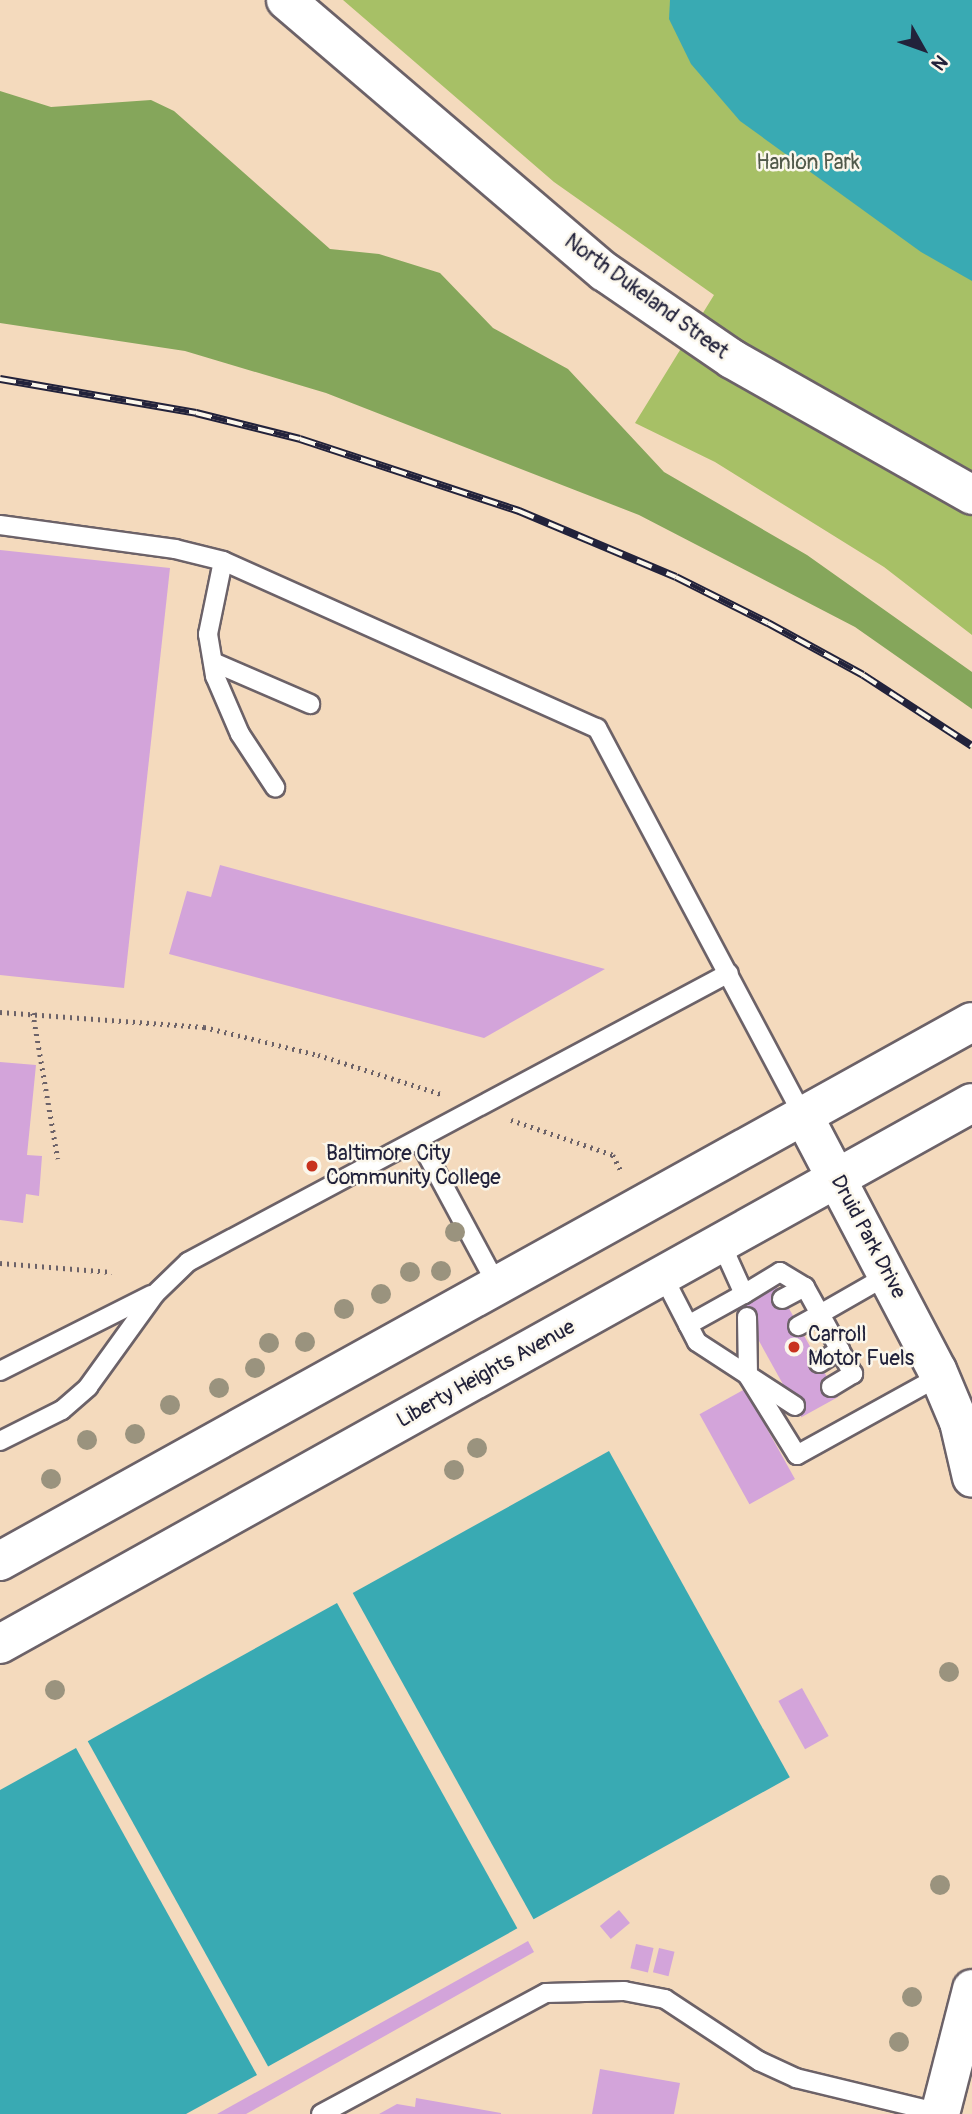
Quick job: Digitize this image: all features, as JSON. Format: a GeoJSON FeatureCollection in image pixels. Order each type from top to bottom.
{"type":"FeatureCollection","features":[{"type":"Feature","properties":{"kind":"main road","name":"North Dukeland Street"},"geometry":{"type":"LineString","coordinates":[[286,0],[605,272],[732,359],[972,495]]}},
{"type":"Feature","properties":{"kind":"main road"},"geometry":{"type":"LineString","coordinates":[[0,1561],[972,1022]]}},
{"type":"Feature","properties":{"kind":"main road","name":"Liberty Heights Avenue"},"geometry":{"type":"LineString","coordinates":[[0,1644],[972,1103]]}},
{"type":"Feature","properties":{"kind":"main road","name":"Druid Park Drive"},"geometry":{"type":"LineString","coordinates":[[803,1115],[940,1376],[968,1438],[972,1478]]}},
{"type":"Feature","properties":{"kind":"main road"},"geometry":{"type":"LineString","coordinates":[[941,2113],[972,1989]]}},
{"type":"Feature","properties":{"kind":"lane"},"geometry":{"type":"LineString","coordinates":[[0,525],[175,549],[223,561],[597,727],[803,1115]]}},
{"type":"Feature","properties":{"kind":"lane"},"geometry":{"type":"LineString","coordinates":[[223,561],[208,634],[213,662],[240,734],[275,786]]}},
{"type":"Feature","properties":{"kind":"lane"},"geometry":{"type":"LineString","coordinates":[[213,662],[310,704]]}},
{"type":"Feature","properties":{"kind":"lane"},"geometry":{"type":"LineString","coordinates":[[0,1441],[62,1410],[88,1387],[155,1294],[188,1262],[729,972]]}},
{"type":"Feature","properties":{"kind":"lane"},"geometry":{"type":"LineString","coordinates":[[419,1140],[497,1285]]}},
{"type":"Feature","properties":{"kind":"lane"},"geometry":{"type":"LineString","coordinates":[[721,1243],[744,1294]]}},
{"type":"Feature","properties":{"kind":"lane"},"geometry":{"type":"LineString","coordinates":[[688,1325],[780,1272],[805,1287],[853,1374],[831,1387]]}},
{"type":"Feature","properties":{"kind":"lane"},"geometry":{"type":"LineString","coordinates":[[798,1326],[888,1275]]}},
{"type":"Feature","properties":{"kind":"lane"},"geometry":{"type":"LineString","coordinates":[[663,1276],[697,1342],[795,1406]]}},
{"type":"Feature","properties":{"kind":"lane"},"geometry":{"type":"LineString","coordinates":[[782,1298],[805,1287]]}},
{"type":"Feature","properties":{"kind":"lane"},"geometry":{"type":"LineString","coordinates":[[0,1371],[155,1294]]}},
{"type":"Feature","properties":{"kind":"lane"},"geometry":{"type":"LineString","coordinates":[[747,1317],[748,1376],[797,1455],[940,1376]]}},
{"type":"Feature","properties":{"kind":"lane"},"geometry":{"type":"LineString","coordinates":[[748,1376],[761,1344]]}},
{"type":"Feature","properties":{"kind":"lane"},"geometry":{"type":"LineString","coordinates":[[819,1363],[840,1350]]}},
{"type":"Feature","properties":{"kind":"lane"},"geometry":{"type":"LineString","coordinates":[[748,1376],[782,1384]]}},
{"type":"Feature","properties":{"kind":"lane"},"geometry":{"type":"LineString","coordinates":[[321,2114],[546,1993],[624,1991],[665,1999],[759,2061],[796,2078],[941,2113]]}},
{"type":"Feature","properties":{"kind":"path"},"geometry":{"type":"LineString","coordinates":[[0,1012],[204,1027],[318,1055],[613,1156],[640,1206]]}},
{"type":"Feature","properties":{"kind":"path"},"geometry":{"type":"LineString","coordinates":[[33,1013],[58,1159]]}},
{"type":"Feature","properties":{"kind":"path"},"geometry":{"type":"LineString","coordinates":[[0,1263],[112,1272]]}},
{"type":"Feature","properties":{"kind":"green space","name":"Hanlon Park"},"geometry":{"type":"Polygon","coordinates":[[[343,0],[972,0],[972,635],[884,567],[715,462],[635,423],[714,295],[554,182],[343,0]]]}},
{"type":"Feature","properties":{"kind":"green space"},"geometry":{"type":"Polygon","coordinates":[[[0,91],[51,107],[151,100],[174,111],[330,249],[379,254],[440,273],[493,328],[568,369],[664,472],[807,555],[972,672],[972,709],[855,627],[639,515],[326,393],[185,351],[0,323],[0,91]]]}},
{"type":"Feature","properties":{"kind":"water"},"geometry":{"type":"Polygon","coordinates":[[[670,0],[972,0],[972,281],[921,252],[740,121],[691,64],[669,19],[670,0]]]}},
{"type":"Feature","properties":{"kind":"water"},"geometry":{"type":"Polygon","coordinates":[[[609,1451],[790,1777],[534,1919],[353,1593],[609,1451]]]}},
{"type":"Feature","properties":{"kind":"water"},"geometry":{"type":"Polygon","coordinates":[[[337,1603],[517,1928],[268,2067],[88,1741],[337,1603]]]}},
{"type":"Feature","properties":{"kind":"water"},"geometry":{"type":"Polygon","coordinates":[[[76,1748],[257,2075],[186,2114],[0,2114],[0,1790],[76,1748]]]}},
{"type":"Feature","properties":{"kind":"building"},"geometry":{"type":"Polygon","coordinates":[[[0,550],[170,568],[124,988],[0,975],[0,550]]]}},
{"type":"Feature","properties":{"kind":"building"},"geometry":{"type":"Polygon","coordinates":[[[220,865],[605,969],[484,1038],[169,954],[187,891],[211,897],[220,865]]]}},
{"type":"Feature","properties":{"kind":"building"},"geometry":{"type":"Polygon","coordinates":[[[0,1062],[36,1065],[27,1155],[42,1156],[39,1196],[26,1194],[23,1223],[0,1220],[0,1062]]]}},
{"type":"Feature","properties":{"kind":"building"},"geometry":{"type":"Polygon","coordinates":[[[776,1285],[838,1397],[801,1417],[739,1305],[776,1285]]]}},
{"type":"Feature","properties":{"kind":"building"},"geometry":{"type":"Polygon","coordinates":[[[745,1389],[795,1479],[749,1504],[700,1414],[745,1389]]]}},
{"type":"Feature","properties":{"kind":"building"},"geometry":{"type":"Polygon","coordinates":[[[802,1688],[829,1736],[805,1749],[778,1701],[802,1688]]]}},
{"type":"Feature","properties":{"kind":"building"},"geometry":{"type":"Polygon","coordinates":[[[619,1910],[630,1923],[611,1939],[600,1926],[619,1910]]]}},
{"type":"Feature","properties":{"kind":"building"},"geometry":{"type":"Polygon","coordinates":[[[528,1941],[534,1952],[246,2114],[217,2114],[528,1941]]]}},
{"type":"Feature","properties":{"kind":"building"},"geometry":{"type":"Polygon","coordinates":[[[636,1944],[654,1948],[648,1972],[630,1968],[636,1944]]]}},
{"type":"Feature","properties":{"kind":"building"},"geometry":{"type":"Polygon","coordinates":[[[659,1948],[675,1952],[668,1976],[653,1972],[659,1948]]]}},
{"type":"Feature","properties":{"kind":"building"},"geometry":{"type":"Polygon","coordinates":[[[600,2069],[680,2083],[674,2114],[592,2114],[600,2069]]]}},
{"type":"Feature","properties":{"kind":"building"},"geometry":{"type":"Polygon","coordinates":[[[416,2098],[501,2114],[379,2114],[397,2104],[415,2107],[416,2098]]]}},
{"type":"Feature","properties":{"kind":"railway"},"geometry":{"type":"LineString","coordinates":[[0,379],[196,413],[300,439],[519,511],[676,577],[768,623],[863,675],[972,746]]}},
{"type":"Feature","properties":{"kind":"place","name":"Baltimore City Community College"},"geometry":{"type":"Point","coordinates":[312,1166]}},
{"type":"Feature","properties":{"kind":"place","name":"Carroll Motor Fuels"},"geometry":{"type":"Point","coordinates":[794,1347]}}]}
